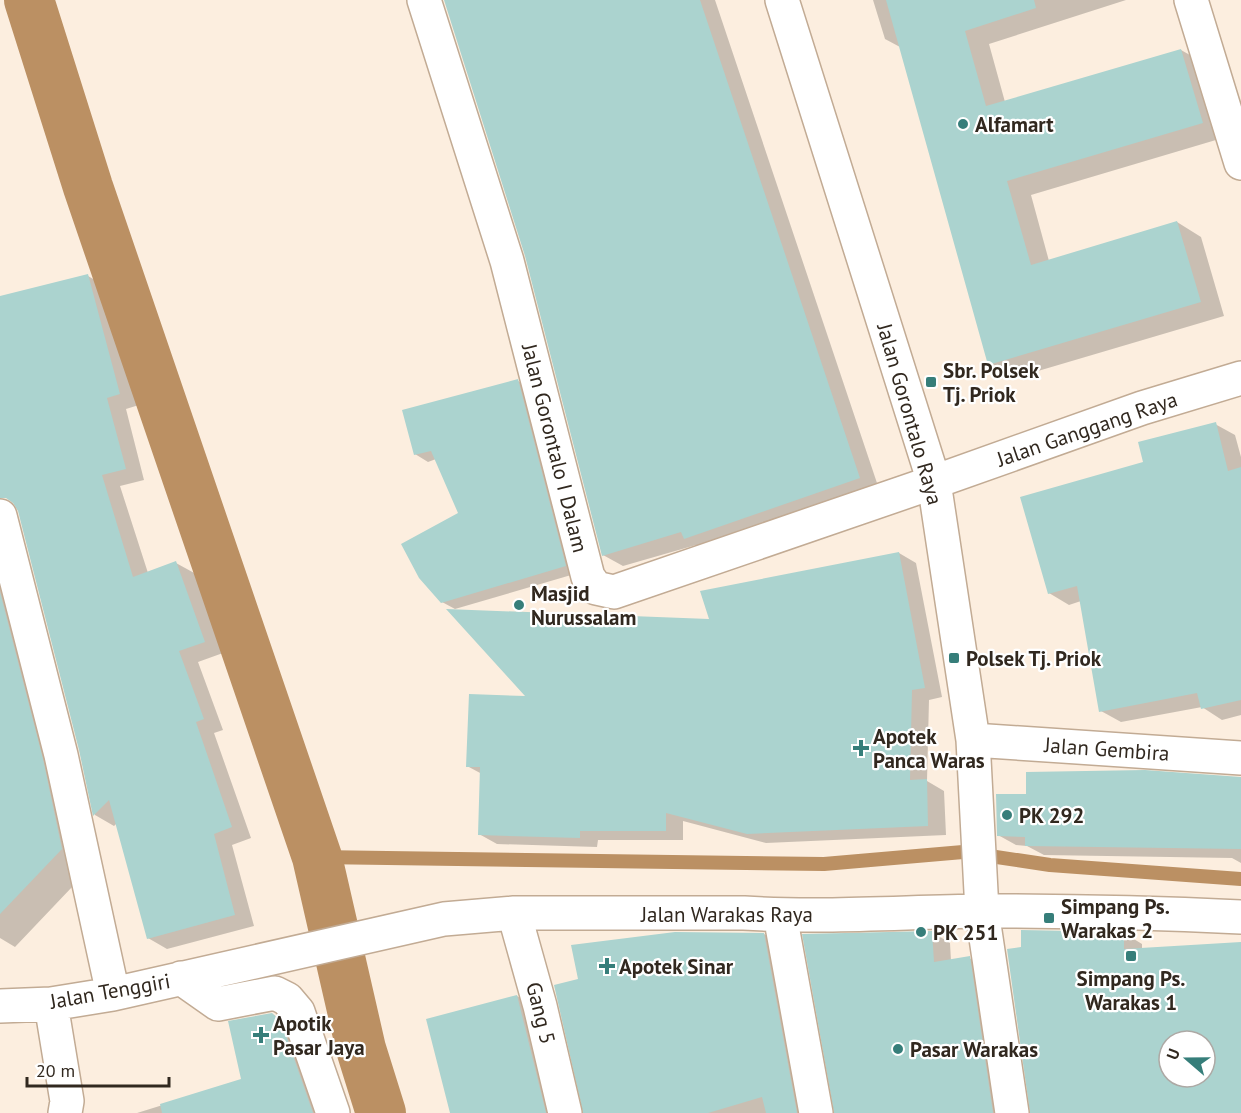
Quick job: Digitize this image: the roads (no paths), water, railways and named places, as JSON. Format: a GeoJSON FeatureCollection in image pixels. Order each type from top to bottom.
{"type":"FeatureCollection","features":[{"type":"Feature","properties":{"kind":"street","name":"Jalan Gorontalo I Dalam"},"geometry":{"type":"LineString","coordinates":[[424,0],[507,261],[588,577],[596,588],[614,592],[934,482]]}},
{"type":"Feature","properties":{"kind":"street","name":"Jalan Gorontalo Raya"},"geometry":{"type":"LineString","coordinates":[[782,0],[934,482],[973,740],[981,900],[1012,1113]]}},
{"type":"Feature","properties":{"kind":"street"},"geometry":{"type":"LineString","coordinates":[[1191,0],[1241,163]]}},
{"type":"Feature","properties":{"kind":"street","name":"Jalan Ganggang Raya"},"geometry":{"type":"LineString","coordinates":[[934,482],[1142,408],[1241,378]]}},
{"type":"Feature","properties":{"kind":"street"},"geometry":{"type":"LineString","coordinates":[[0,516],[61,755],[113,994]]}},
{"type":"Feature","properties":{"kind":"street","name":"Jalan Gembira"},"geometry":{"type":"LineString","coordinates":[[973,740],[1241,758]]}},
{"type":"Feature","properties":{"kind":"street","name":"Jalan Warakas Raya"},"geometry":{"type":"LineString","coordinates":[[219,970],[444,919],[514,913],[780,915],[981,900],[1241,917]]}},
{"type":"Feature","properties":{"kind":"street","name":"Gang 5"},"geometry":{"type":"LineString","coordinates":[[514,913],[540,1006],[565,1113]]}},
{"type":"Feature","properties":{"kind":"street"},"geometry":{"type":"LineString","coordinates":[[780,915],[816,1113]]}},
{"type":"Feature","properties":{"kind":"street","name":"Jalan Tenggiri"},"geometry":{"type":"LineString","coordinates":[[0,1006],[51,1004],[113,994],[219,970]]}},
{"type":"Feature","properties":{"kind":"street"},"geometry":{"type":"LineString","coordinates":[[181,978],[218,1004],[275,993],[287,999],[298,1012],[333,1113]]}},
{"type":"Feature","properties":{"kind":"street"},"geometry":{"type":"LineString","coordinates":[[51,1004],[67,1101],[65,1113]]}},
{"type":"Feature","properties":{"kind":"waterway"},"geometry":{"type":"LineString","coordinates":[[29,0],[88,187],[317,857],[361,1049],[381,1113]]}},
{"type":"Feature","properties":{"kind":"waterway"},"geometry":{"type":"LineString","coordinates":[[317,857],[824,864],[963,852],[1050,865],[1241,879]]}},
{"type":"Feature","properties":{"kind":"place","name":"Alfamart"},"geometry":{"type":"Point","coordinates":[963,124]}},
{"type":"Feature","properties":{"kind":"place","name":"Sbr. Polsek Tj. Priok"},"geometry":{"type":"Point","coordinates":[931,382]}},
{"type":"Feature","properties":{"kind":"place","name":"Masjid Nurussalam"},"geometry":{"type":"Point","coordinates":[519,605]}},
{"type":"Feature","properties":{"kind":"place","name":"Polsek Tj. Priok"},"geometry":{"type":"Point","coordinates":[954,658]}},
{"type":"Feature","properties":{"kind":"place","name":"Apotek Panca Waras"},"geometry":{"type":"Point","coordinates":[861,748]}},
{"type":"Feature","properties":{"kind":"place","name":"PK 292"},"geometry":{"type":"Point","coordinates":[1007,815]}},
{"type":"Feature","properties":{"kind":"place","name":"Simpang Ps. Warakas 2"},"geometry":{"type":"Point","coordinates":[1049,918]}},
{"type":"Feature","properties":{"kind":"place","name":"PK 251"},"geometry":{"type":"Point","coordinates":[921,932]}},
{"type":"Feature","properties":{"kind":"place","name":"Simpang Ps. Warakas 1"},"geometry":{"type":"Point","coordinates":[1131,956]}},
{"type":"Feature","properties":{"kind":"place","name":"Apotek Sinar"},"geometry":{"type":"Point","coordinates":[607,966]}},
{"type":"Feature","properties":{"kind":"place","name":"Apotik Pasar Jaya"},"geometry":{"type":"Point","coordinates":[261,1035]}},
{"type":"Feature","properties":{"kind":"place","name":"Pasar Warakas"},"geometry":{"type":"Point","coordinates":[898,1049]}}]}
